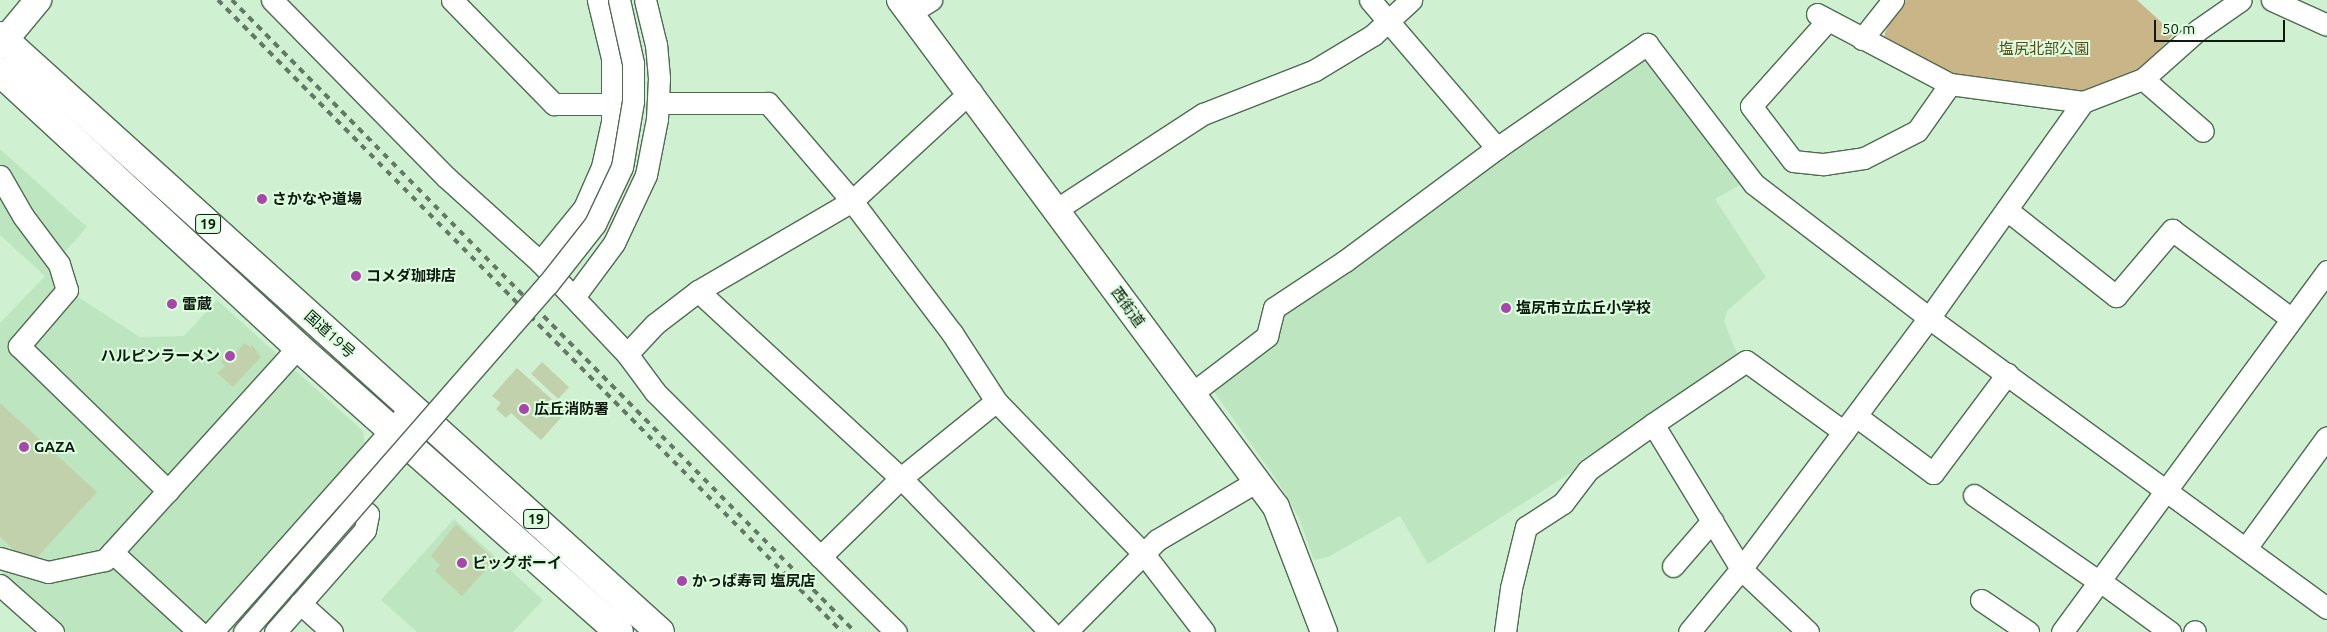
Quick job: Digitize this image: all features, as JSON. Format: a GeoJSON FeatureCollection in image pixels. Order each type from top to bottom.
{"type":"FeatureCollection","features":[{"type":"Feature","properties":{"kind":"highway","name":"国道19号"},"geometry":{"type":"LineString","coordinates":[[2,41],[660,632]]}},
{"type":"Feature","properties":{"kind":"highway","name":"国道19号"},"geometry":{"type":"LineString","coordinates":[[0,72],[298,348],[619,632]]}},
{"type":"Feature","properties":{"kind":"main road"},"geometry":{"type":"LineString","coordinates":[[2,41],[38,0]]}},
{"type":"Feature","properties":{"kind":"main road","name":"西街道"},"geometry":{"type":"LineString","coordinates":[[914,4],[970,91],[1191,394],[1276,507],[1324,632]]}},
{"type":"Feature","properties":{"kind":"street"},"geometry":{"type":"LineString","coordinates":[[272,0],[446,177],[540,262],[574,296],[627,354],[655,392],[896,632]]}},
{"type":"Feature","properties":{"kind":"street"},"geometry":{"type":"LineString","coordinates":[[452,0],[554,104],[614,104]]}},
{"type":"Feature","properties":{"kind":"street"},"geometry":{"type":"LineString","coordinates":[[540,262],[584,208],[602,167],[614,104],[612,58],[598,0]]}},
{"type":"Feature","properties":{"kind":"street"},"geometry":{"type":"LineString","coordinates":[[244,632],[547,285],[595,224],[622,167],[633,102],[633,64],[619,0]]}},
{"type":"Feature","properties":{"kind":"street"},"geometry":{"type":"LineString","coordinates":[[574,296],[614,243],[646,175],[658,103],[656,44],[645,0]]}},
{"type":"Feature","properties":{"kind":"street"},"geometry":{"type":"LineString","coordinates":[[1370,0],[1498,148]]}},
{"type":"Feature","properties":{"kind":"street"},"geometry":{"type":"LineString","coordinates":[[1057,209],[1203,114],[1314,70],[1388,23],[1411,0]]}},
{"type":"Feature","properties":{"kind":"street"},"geometry":{"type":"LineString","coordinates":[[1862,39],[1893,0]]}},
{"type":"Feature","properties":{"kind":"street"},"geometry":{"type":"LineString","coordinates":[[1950,84],[1917,130],[1864,158],[1824,164],[1793,161],[1751,106],[1822,17],[1950,84],[2083,102],[2142,79],[2198,30],[2241,0]]}},
{"type":"Feature","properties":{"kind":"street"},"geometry":{"type":"LineString","coordinates":[[2272,0],[2327,25]]}},
{"type":"Feature","properties":{"kind":"street"},"geometry":{"type":"LineString","coordinates":[[1191,394],[1267,336],[1274,308],[1345,261],[1498,148],[1647,44],[1754,184],[1929,318],[2168,489],[2327,608]]}},
{"type":"Feature","properties":{"kind":"street"},"geometry":{"type":"LineString","coordinates":[[2142,79],[2203,131]]}},
{"type":"Feature","properties":{"kind":"street"},"geometry":{"type":"LineString","coordinates":[[627,354],[655,324],[698,291],[852,201],[970,91]]}},
{"type":"Feature","properties":{"kind":"street"},"geometry":{"type":"LineString","coordinates":[[1689,632],[1741,569],[1929,318],[2083,102]]}},
{"type":"Feature","properties":{"kind":"street"},"geometry":{"type":"LineString","coordinates":[[658,103],[768,103],[852,201],[952,333],[996,401],[1144,554],[1204,632]]}},
{"type":"Feature","properties":{"kind":"street"},"geometry":{"type":"LineString","coordinates":[[0,176],[13,200],[59,264],[67,290],[19,346],[168,491]]}},
{"type":"Feature","properties":{"kind":"street"},"geometry":{"type":"LineString","coordinates":[[2006,210],[2116,296],[2172,230],[2292,319]]}},
{"type":"Feature","properties":{"kind":"street"},"geometry":{"type":"LineString","coordinates":[[2062,632],[2327,271]]}},
{"type":"Feature","properties":{"kind":"street"},"geometry":{"type":"LineString","coordinates":[[698,291],[901,478],[1050,632]]}},
{"type":"Feature","properties":{"kind":"street"},"geometry":{"type":"LineString","coordinates":[[0,558],[48,572],[105,560],[298,348]]}},
{"type":"Feature","properties":{"kind":"street"},"geometry":{"type":"LineString","coordinates":[[1505,632],[1511,588],[1526,527],[1563,503],[1588,470],[1746,361],[1933,473],[2007,374]]}},
{"type":"Feature","properties":{"kind":"street"},"geometry":{"type":"LineString","coordinates":[[820,557],[901,478],[996,401]]}},
{"type":"Feature","properties":{"kind":"street"},"geometry":{"type":"LineString","coordinates":[[212,632],[411,408]]}},
{"type":"Feature","properties":{"kind":"street"},"geometry":{"type":"LineString","coordinates":[[1653,424],[1741,569],[1808,632]]}},
{"type":"Feature","properties":{"kind":"street"},"geometry":{"type":"LineString","coordinates":[[2246,548],[2327,437]]}},
{"type":"Feature","properties":{"kind":"street"},"geometry":{"type":"LineString","coordinates":[[1066,632],[1157,540],[1257,481]]}},
{"type":"Feature","properties":{"kind":"street"},"geometry":{"type":"LineString","coordinates":[[275,632],[365,530],[368,514],[339,490]]}},
{"type":"Feature","properties":{"kind":"street"},"geometry":{"type":"LineString","coordinates":[[1974,495],[2100,581],[2170,632]]}},
{"type":"Feature","properties":{"kind":"street"},"geometry":{"type":"LineString","coordinates":[[1673,566],[1712,521]]}},
{"type":"Feature","properties":{"kind":"street"},"geometry":{"type":"LineString","coordinates":[[112,552],[199,632]]}},
{"type":"Feature","properties":{"kind":"street"},"geometry":{"type":"LineString","coordinates":[[0,585],[53,632]]}},
{"type":"Feature","properties":{"kind":"street"},"geometry":{"type":"LineString","coordinates":[[1981,600],[2028,632]]}},
{"type":"Feature","properties":{"kind":"street"},"geometry":{"type":"LineString","coordinates":[[300,603],[332,632]]}},
{"type":"Feature","properties":{"kind":"shaded area","name":"塩尻市立広丘小学校"},"geometry":{"type":"Polygon","coordinates":[[[1649,51],[1747,181],[1715,199],[1766,277],[1727,311],[1724,321],[1739,358],[1581,460],[1572,472],[1428,564],[1400,516],[1328,557],[1314,560],[1299,518],[1278,482],[1210,386],[1277,313],[1540,126],[1557,121],[1570,107],[1649,51]]]}},
{"type":"Feature","properties":{"kind":"shaded area"},"geometry":{"type":"Polygon","coordinates":[[[0,149],[87,227],[57,261],[67,290],[140,337],[184,336],[217,300],[363,431],[365,446],[208,632],[63,632],[0,571],[0,323],[45,276],[0,235],[0,149]]]}},
{"type":"Feature","properties":{"kind":"shaded area"},"geometry":{"type":"Polygon","coordinates":[[[454,519],[543,600],[513,632],[417,632],[381,600],[454,519]]]}},
{"type":"Feature","properties":{"kind":"green space","name":"塩尻北部公園"},"geometry":{"type":"Polygon","coordinates":[[[1895,0],[2137,0],[2174,34],[2149,61],[2122,81],[2084,96],[1966,92],[1881,47],[1895,0]]]}},
{"type":"Feature","properties":{"kind":"building"},"geometry":{"type":"Polygon","coordinates":[[[245,343],[250,347],[252,345],[261,357],[233,387],[217,373],[225,366],[221,362],[225,357],[228,360],[245,343]]]}},
{"type":"Feature","properties":{"kind":"building"},"geometry":{"type":"Polygon","coordinates":[[[542,362],[569,387],[558,399],[531,374],[542,362]]]}},
{"type":"Feature","properties":{"kind":"building"},"geometry":{"type":"Polygon","coordinates":[[[517,368],[566,412],[541,440],[511,413],[506,418],[496,409],[501,403],[492,396],[517,368]]]}},
{"type":"Feature","properties":{"kind":"building","name":"GAZA"},"geometry":{"type":"Polygon","coordinates":[[[0,403],[97,492],[30,565],[0,537],[0,403]]]}},
{"type":"Feature","properties":{"kind":"building"},"geometry":{"type":"Polygon","coordinates":[[[456,524],[495,560],[462,596],[435,571],[440,565],[431,556],[456,524]]]}},
{"type":"Feature","properties":{"kind":"railway"},"geometry":{"type":"LineString","coordinates":[[218,0],[842,632]]}},
{"type":"Feature","properties":{"kind":"railway"},"geometry":{"type":"LineString","coordinates":[[232,0],[855,632]]}},
{"type":"Feature","properties":{"kind":"place","name":"さかなや道場"},"geometry":{"type":"Point","coordinates":[262,199]}},
{"type":"Feature","properties":{"kind":"place","name":"コメダ珈琲店"},"geometry":{"type":"Point","coordinates":[356,276]}},
{"type":"Feature","properties":{"kind":"place","name":"雷蔵"},"geometry":{"type":"Point","coordinates":[172,304]}},
{"type":"Feature","properties":{"kind":"place","name":"塩尻市立広丘小学校"},"geometry":{"type":"Point","coordinates":[1506,308]}},
{"type":"Feature","properties":{"kind":"place","name":"ハルピンラーメン"},"geometry":{"type":"Point","coordinates":[230,356]}},
{"type":"Feature","properties":{"kind":"place","name":"広丘消防署"},"geometry":{"type":"Point","coordinates":[524,409]}},
{"type":"Feature","properties":{"kind":"place","name":"GAZA"},"geometry":{"type":"Point","coordinates":[24,447]}},
{"type":"Feature","properties":{"kind":"place","name":"ビッグボーイ"},"geometry":{"type":"Point","coordinates":[462,563]}},
{"type":"Feature","properties":{"kind":"place","name":"かっぱ寿司 塩尻店"},"geometry":{"type":"Point","coordinates":[682,581]}}]}
